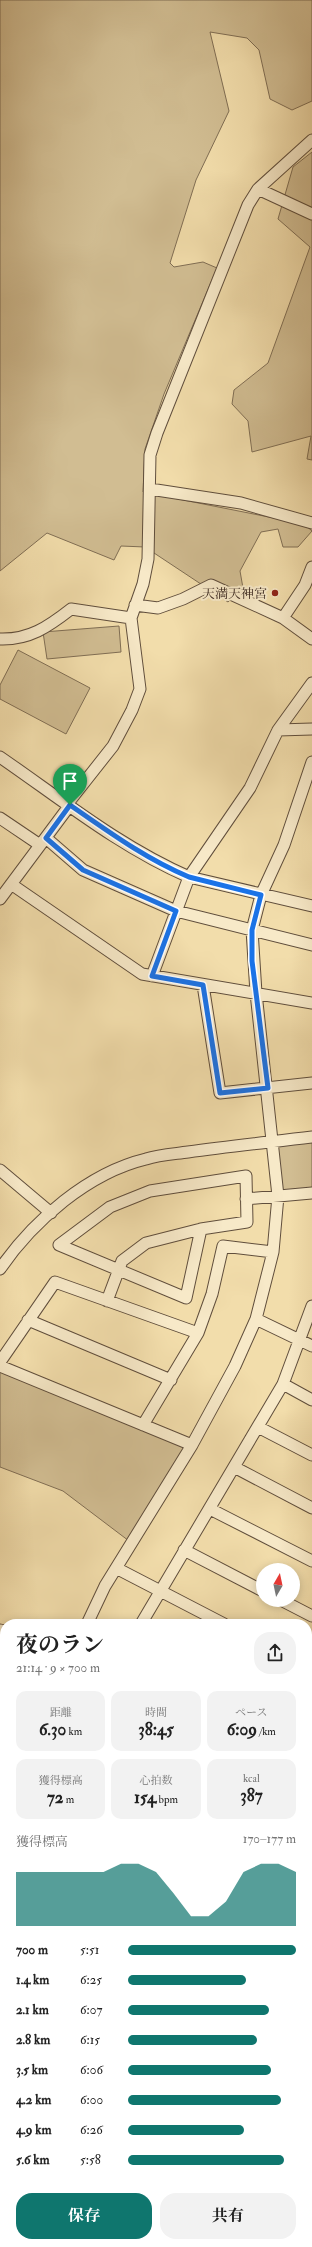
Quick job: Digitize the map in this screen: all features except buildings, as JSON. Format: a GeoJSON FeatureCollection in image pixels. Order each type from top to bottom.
{"type":"FeatureCollection","features":[{"type":"Feature","properties":{"kind":"street"},"geometry":{"type":"LineString","coordinates":[[0,900],[113,746],[132,710],[140,689],[131,618],[143,584],[148,559],[150,455],[157,433],[248,205],[258,190],[312,140]]}},
{"type":"Feature","properties":{"kind":"street"},"geometry":{"type":"LineString","coordinates":[[258,190],[312,214]]}},
{"type":"Feature","properties":{"kind":"street"},"geometry":{"type":"LineString","coordinates":[[150,489],[241,504],[312,523]]}},
{"type":"Feature","properties":{"kind":"street"},"geometry":{"type":"LineString","coordinates":[[283,618],[305,585],[312,567]]}},
{"type":"Feature","properties":{"kind":"street"},"geometry":{"type":"LineString","coordinates":[[135,605],[158,608],[211,585],[283,618],[312,639]]}},
{"type":"Feature","properties":{"kind":"street"},"geometry":{"type":"LineString","coordinates":[[0,639],[13,640],[36,634],[70,609],[131,618]]}},
{"type":"Feature","properties":{"kind":"street"},"geometry":{"type":"LineString","coordinates":[[152,976],[189,877],[250,788],[278,730],[312,683]]}},
{"type":"Feature","properties":{"kind":"street"},"geometry":{"type":"LineString","coordinates":[[278,730],[312,729]]}},
{"type":"Feature","properties":{"kind":"street"},"geometry":{"type":"LineString","coordinates":[[0,757],[130,846],[189,877],[312,906]]}},
{"type":"Feature","properties":{"kind":"street"},"geometry":{"type":"LineString","coordinates":[[90,1619],[116,1568],[192,1445],[235,1366],[256,1319],[273,1252],[278,1196],[268,1088],[256,993],[252,930],[261,895],[284,845],[312,762]]}},
{"type":"Feature","properties":{"kind":"street"},"geometry":{"type":"LineString","coordinates":[[0,818],[43,842],[83,870],[176,911],[312,945]]}},
{"type":"Feature","properties":{"kind":"street"},"geometry":{"type":"LineString","coordinates":[[11,884],[142,974],[312,1003]]}},
{"type":"Feature","properties":{"kind":"street"},"geometry":{"type":"LineString","coordinates":[[203,985],[220,1093],[312,1083]]}},
{"type":"Feature","properties":{"kind":"street"},"geometry":{"type":"LineString","coordinates":[[0,1269],[11,1253],[51,1212],[84,1187],[117,1169],[146,1159],[312,1138]]}},
{"type":"Feature","properties":{"kind":"street"},"geometry":{"type":"LineString","coordinates":[[0,1184],[4,1173],[51,1212]]}},
{"type":"Feature","properties":{"kind":"street"},"geometry":{"type":"LineString","coordinates":[[106,1300],[119,1271],[122,1261],[146,1243],[201,1229],[247,1222],[246,1176],[150,1191],[110,1207],[59,1245],[119,1271],[186,1298],[201,1229]]}},
{"type":"Feature","properties":{"kind":"street"},"geometry":{"type":"LineString","coordinates":[[246,1199],[312,1193]]}},
{"type":"Feature","properties":{"kind":"street"},"geometry":{"type":"LineString","coordinates":[[143,1425],[198,1333],[212,1294],[223,1246],[273,1252]]}},
{"type":"Feature","properties":{"kind":"street"},"geometry":{"type":"LineString","coordinates":[[0,1362],[55,1282],[198,1333]]}},
{"type":"Feature","properties":{"kind":"street"},"geometry":{"type":"LineString","coordinates":[[145,1619],[283,1384],[312,1306]]}},
{"type":"Feature","properties":{"kind":"street"},"geometry":{"type":"LineString","coordinates":[[256,1319],[312,1346]]}},
{"type":"Feature","properties":{"kind":"street"},"geometry":{"type":"LineString","coordinates":[[28,1320],[171,1380]]}},
{"type":"Feature","properties":{"kind":"street"},"geometry":{"type":"LineString","coordinates":[[0,1366],[192,1445]]}},
{"type":"Feature","properties":{"kind":"street"},"geometry":{"type":"LineString","coordinates":[[283,1384],[312,1400]]}},
{"type":"Feature","properties":{"kind":"street"},"geometry":{"type":"LineString","coordinates":[[258,1427],[312,1455]]}},
{"type":"Feature","properties":{"kind":"street"},"geometry":{"type":"LineString","coordinates":[[234,1467],[312,1508]]}},
{"type":"Feature","properties":{"kind":"street"},"geometry":{"type":"LineString","coordinates":[[210,1509],[312,1561]]}},
{"type":"Feature","properties":{"kind":"street"},"geometry":{"type":"LineString","coordinates":[[184,1550],[256,1587]]}},
{"type":"Feature","properties":{"kind":"street"},"geometry":{"type":"LineString","coordinates":[[116,1568],[214,1619]]}},
{"type":"Feature","properties":{"kind":"street"},"geometry":{"type":"LineString","coordinates":[[295,1607],[312,1616]]}},
{"type":"Feature","properties":{"kind":"shaded area"},"geometry":{"type":"Polygon","coordinates":[[[0,0],[312,0],[312,101],[292,110],[270,99],[259,50],[247,38],[210,32],[229,111],[196,180],[170,263],[174,267],[203,262],[217,268],[164,394],[145,449],[143,492],[304,524],[312,531],[298,547],[283,547],[278,529],[261,532],[240,571],[243,588],[228,602],[145,547],[121,546],[114,560],[47,533],[0,571],[0,0]]]}},
{"type":"Feature","properties":{"kind":"shaded area"},"geometry":{"type":"Polygon","coordinates":[[[312,152],[312,460],[307,459],[311,436],[252,452],[248,421],[232,404],[234,390],[268,363],[310,247],[278,219],[293,167],[312,152]]]}},
{"type":"Feature","properties":{"kind":"shaded area"},"geometry":{"type":"Polygon","coordinates":[[[119,626],[121,652],[47,659],[43,632],[119,626]]]}},
{"type":"Feature","properties":{"kind":"shaded area"},"geometry":{"type":"Polygon","coordinates":[[[18,650],[90,688],[66,734],[0,699],[0,685],[18,650]]]}},
{"type":"Feature","properties":{"kind":"shaded area"},"geometry":{"type":"Polygon","coordinates":[[[312,1137],[312,1193],[278,1196],[272,1142],[312,1137]]]}},
{"type":"Feature","properties":{"kind":"shaded area"},"geometry":{"type":"Polygon","coordinates":[[[0,1366],[192,1445],[133,1544],[63,1491],[0,1467],[0,1366]]]}},
{"type":"Feature","properties":{"kind":"place","name":"天満天神宮"},"geometry":{"type":"Point","coordinates":[275,593]}},
{"type":"Feature","properties":{"kind":"route"},"geometry":{"type":"LineString","coordinates":[[70,805],[130,846],[178,873],[261,895],[252,930],[252,961],[268,1088],[220,1093],[203,985],[152,976],[176,911],[83,870],[46,838],[70,805]]}}]}
